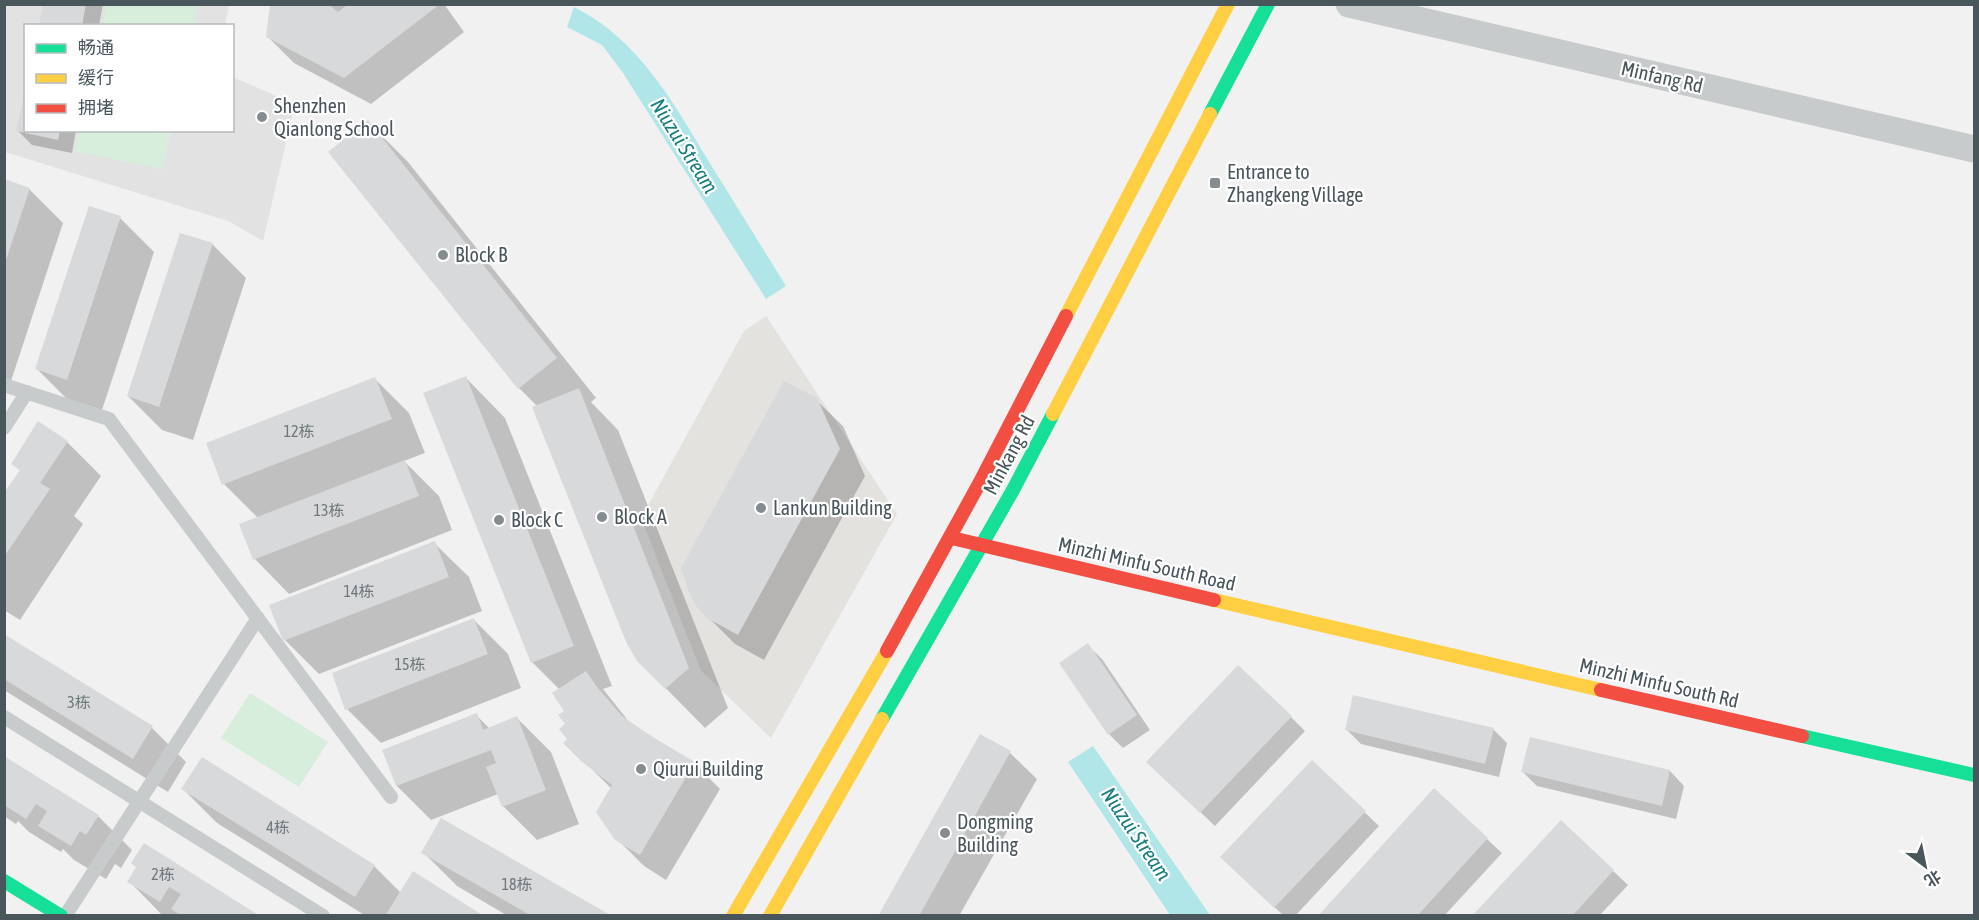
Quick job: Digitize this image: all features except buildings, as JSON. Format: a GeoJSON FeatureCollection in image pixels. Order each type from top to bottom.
{"type":"FeatureCollection","features":[{"type":"Feature","properties":{"kind":"main road","name":"Minkang Rd"},"geometry":{"type":"LineString","coordinates":[[734,915],[867,687],[950,538],[1228,4]]}},
{"type":"Feature","properties":{"kind":"main road","name":"Minkang Rd"},"geometry":{"type":"LineString","coordinates":[[770,915],[982,545],[1268,4]]}},
{"type":"Feature","properties":{"kind":"main road","name":"Minzhi Minfu South Road"},"geometry":{"type":"LineString","coordinates":[[950,538],[1334,629],[1974,775]]}},
{"type":"Feature","properties":{"kind":"main road"},"geometry":{"type":"LineString","coordinates":[[4,881],[63,915]]}},
{"type":"Feature","properties":{"kind":"street","name":"Minfang Rd"},"geometry":{"type":"LineString","coordinates":[[1349,4],[1974,149]]}},
{"type":"Feature","properties":{"kind":"lane"},"geometry":{"type":"LineString","coordinates":[[4,385],[109,419],[391,796]]}},
{"type":"Feature","properties":{"kind":"lane"},"geometry":{"type":"LineString","coordinates":[[4,428],[27,392]]}},
{"type":"Feature","properties":{"kind":"lane"},"geometry":{"type":"LineString","coordinates":[[63,915],[258,618]]}},
{"type":"Feature","properties":{"kind":"lane"},"geometry":{"type":"LineString","coordinates":[[4,717],[323,915]]}},
{"type":"Feature","properties":{"kind":"shaded area","name":"Shenzhen Qianlong School"},"geometry":{"type":"Polygon","coordinates":[[[4,5],[229,5],[225,24],[24,24],[24,132],[234,132],[234,77],[295,104],[263,241],[228,221],[5,152],[4,5]]]}},
{"type":"Feature","properties":{"kind":"shaded area","name":"Lankun Building"},"geometry":{"type":"Polygon","coordinates":[[[766,316],[897,514],[771,738],[701,671],[641,518],[744,331],[766,316]]]}},
{"type":"Feature","properties":{"kind":"green space"},"geometry":{"type":"Polygon","coordinates":[[[107,4],[198,5],[194,24],[103,24],[107,4]]]}},
{"type":"Feature","properties":{"kind":"green space"},"geometry":{"type":"Polygon","coordinates":[[[79,132],[171,132],[162,169],[75,151],[79,132]]]}},
{"type":"Feature","properties":{"kind":"green space"},"geometry":{"type":"Polygon","coordinates":[[[250,693],[328,742],[299,787],[221,738],[250,693]]]}},
{"type":"Feature","properties":{"kind":"water","name":"Niuzui Stream"},"geometry":{"type":"Polygon","coordinates":[[[574,7],[618,37],[636,55],[669,97],[786,286],[766,299],[623,73],[602,45],[567,27],[574,7]]]}},
{"type":"Feature","properties":{"kind":"water","name":"Niuzui Stream"},"geometry":{"type":"Polygon","coordinates":[[[1093,746],[1210,915],[1170,915],[1068,762],[1093,746]]]}},
{"type":"Feature","properties":{"kind":"traffic: fast"},"geometry":{"type":"LineString","coordinates":[[1210,114],[1268,4]]}},
{"type":"Feature","properties":{"kind":"traffic: fast"},"geometry":{"type":"LineString","coordinates":[[882,719],[1013,490],[1053,414]]}},
{"type":"Feature","properties":{"kind":"traffic: fast"},"geometry":{"type":"LineString","coordinates":[[1802,736],[1974,775]]}},
{"type":"Feature","properties":{"kind":"traffic: fast"},"geometry":{"type":"LineString","coordinates":[[4,881],[61,916]]}},
{"type":"Feature","properties":{"kind":"traffic: slow"},"geometry":{"type":"LineString","coordinates":[[1066,316],[1228,4]]}},
{"type":"Feature","properties":{"kind":"traffic: slow"},"geometry":{"type":"LineString","coordinates":[[1053,414],[1210,114]]}},
{"type":"Feature","properties":{"kind":"traffic: slow"},"geometry":{"type":"LineString","coordinates":[[1214,600],[1601,690]]}},
{"type":"Feature","properties":{"kind":"traffic: slow"},"geometry":{"type":"LineString","coordinates":[[733,916],[887,651]]}},
{"type":"Feature","properties":{"kind":"traffic: slow"},"geometry":{"type":"LineString","coordinates":[[770,916],[882,719]]}},
{"type":"Feature","properties":{"kind":"traffic: jam"},"geometry":{"type":"LineString","coordinates":[[887,651],[979,484],[1066,316]]}},
{"type":"Feature","properties":{"kind":"traffic: jam"},"geometry":{"type":"LineString","coordinates":[[956,539],[1214,600]]}},
{"type":"Feature","properties":{"kind":"traffic: jam"},"geometry":{"type":"LineString","coordinates":[[1601,690],[1802,736]]}},
{"type":"Feature","properties":{"kind":"place","name":"Shenzhen Qianlong School"},"geometry":{"type":"Point","coordinates":[262,117]}},
{"type":"Feature","properties":{"kind":"place","name":"Entrance to Zhangkeng Village"},"geometry":{"type":"Point","coordinates":[1215,183]}},
{"type":"Feature","properties":{"kind":"place","name":"Block B"},"geometry":{"type":"Point","coordinates":[443,255]}},
{"type":"Feature","properties":{"kind":"place","name":"Lankun Building"},"geometry":{"type":"Point","coordinates":[761,508]}},
{"type":"Feature","properties":{"kind":"place","name":"Block A"},"geometry":{"type":"Point","coordinates":[602,517]}},
{"type":"Feature","properties":{"kind":"place","name":"Block C"},"geometry":{"type":"Point","coordinates":[499,520]}},
{"type":"Feature","properties":{"kind":"place","name":"Qiurui Building"},"geometry":{"type":"Point","coordinates":[641,769]}},
{"type":"Feature","properties":{"kind":"place","name":"Dongming Building"},"geometry":{"type":"Point","coordinates":[945,833]}}]}
